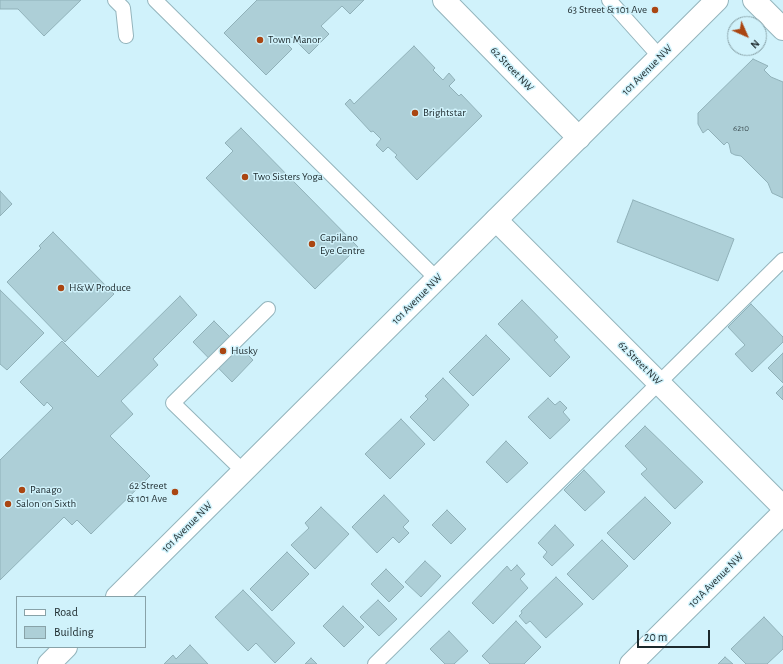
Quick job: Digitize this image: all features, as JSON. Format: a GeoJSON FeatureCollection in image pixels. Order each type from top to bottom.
{"type":"FeatureCollection","features":[{"type":"Feature","properties":{"kind":"main road","name":"62 Street NW"},"geometry":{"type":"LineString","coordinates":[[444,0],[579,138]]}},
{"type":"Feature","properties":{"kind":"main road","name":"101 Avenue NW"},"geometry":{"type":"LineString","coordinates":[[118,596],[717,0]]}},
{"type":"Feature","properties":{"kind":"main road"},"geometry":{"type":"LineString","coordinates":[[754,0],[783,29]]}},
{"type":"Feature","properties":{"kind":"main road","name":"62 Street NW"},"geometry":{"type":"LineString","coordinates":[[496,220],[783,507]]}},
{"type":"Feature","properties":{"kind":"main road","name":"101A Avenue NW"},"geometry":{"type":"LineString","coordinates":[[631,664],[783,513]]}},
{"type":"Feature","properties":{"kind":"main road"},"geometry":{"type":"LineString","coordinates":[[49,664],[65,648]]}},
{"type":"Feature","properties":{"kind":"lane"},"geometry":{"type":"LineString","coordinates":[[115,0],[123,8],[126,36]]}},
{"type":"Feature","properties":{"kind":"lane"},"geometry":{"type":"LineString","coordinates":[[155,0],[437,279]]}},
{"type":"Feature","properties":{"kind":"lane"},"geometry":{"type":"LineString","coordinates":[[609,0],[660,57]]}},
{"type":"Feature","properties":{"kind":"lane"},"geometry":{"type":"LineString","coordinates":[[375,664],[658,382],[783,260]]}},
{"type":"Feature","properties":{"kind":"lane"},"geometry":{"type":"LineString","coordinates":[[243,471],[173,403],[268,309]]}},
{"type":"Feature","properties":{"kind":"building"},"geometry":{"type":"Polygon","coordinates":[[[0,0],[81,0],[44,36],[18,9],[0,9],[0,0]]]}},
{"type":"Feature","properties":{"kind":"building","name":"Town Manor"},"geometry":{"type":"Polygon","coordinates":[[[257,0],[364,0],[350,14],[342,6],[321,26],[329,34],[309,54],[292,37],[286,43],[292,49],[266,75],[224,33],[257,0]]]}},
{"type":"Feature","properties":{"kind":"building","name":"Brightstar"},"geometry":{"type":"Polygon","coordinates":[[[414,46],[435,68],[433,70],[443,80],[449,73],[455,80],[449,86],[459,96],[461,94],[482,116],[417,180],[395,157],[397,155],[388,147],[383,152],[376,145],[381,139],[373,131],[371,132],[345,104],[350,99],[354,104],[414,46]]]}},
{"type":"Feature","properties":{"kind":"building"},"geometry":{"type":"Polygon","coordinates":[[[753,59],[768,66],[764,70],[771,77],[783,82],[783,198],[772,193],[768,183],[741,156],[731,153],[727,142],[724,145],[708,129],[703,133],[698,124],[698,113],[753,59]]]}},
{"type":"Feature","properties":{"kind":"building"},"geometry":{"type":"Polygon","coordinates":[[[241,128],[358,247],[315,289],[206,178],[233,151],[225,143],[241,128]]]}},
{"type":"Feature","properties":{"kind":"building"},"geometry":{"type":"Polygon","coordinates":[[[0,191],[12,204],[0,216],[0,191]]]}},
{"type":"Feature","properties":{"kind":"building"},"geometry":{"type":"Polygon","coordinates":[[[633,200],[734,239],[718,281],[617,242],[633,200]]]}},
{"type":"Feature","properties":{"kind":"building","name":"H&W Produce"},"geometry":{"type":"Polygon","coordinates":[[[53,232],[114,294],[65,342],[7,282],[41,248],[39,246],[53,232]]]}},
{"type":"Feature","properties":{"kind":"building"},"geometry":{"type":"Polygon","coordinates":[[[0,290],[44,333],[7,370],[0,364],[0,290]]]}},
{"type":"Feature","properties":{"kind":"building"},"geometry":{"type":"Polygon","coordinates":[[[180,296],[197,315],[153,359],[158,365],[121,401],[133,414],[110,436],[150,476],[91,534],[77,520],[72,525],[64,517],[0,580],[0,460],[53,408],[47,402],[44,406],[20,382],[62,341],[98,377],[180,296]]]}},
{"type":"Feature","properties":{"kind":"building"},"geometry":{"type":"Polygon","coordinates":[[[522,300],[558,337],[554,340],[570,357],[550,377],[498,324],[522,300]]]}},
{"type":"Feature","properties":{"kind":"building"},"geometry":{"type":"Polygon","coordinates":[[[751,304],[783,337],[783,342],[752,372],[735,354],[745,345],[728,327],[751,304]]]}},
{"type":"Feature","properties":{"kind":"building","name":"Husky"},"geometry":{"type":"Polygon","coordinates":[[[214,321],[253,360],[232,382],[193,342],[214,321]]]}},
{"type":"Feature","properties":{"kind":"building"},"geometry":{"type":"Polygon","coordinates":[[[486,335],[510,359],[473,396],[449,372],[486,335]]]}},
{"type":"Feature","properties":{"kind":"building"},"geometry":{"type":"Polygon","coordinates":[[[783,353],[783,383],[768,368],[783,353]]]}},
{"type":"Feature","properties":{"kind":"building"},"geometry":{"type":"Polygon","coordinates":[[[443,378],[469,405],[434,441],[410,417],[428,399],[425,396],[443,378]]]}},
{"type":"Feature","properties":{"kind":"building"},"geometry":{"type":"Polygon","coordinates":[[[783,386],[783,400],[776,393],[783,386]]]}},
{"type":"Feature","properties":{"kind":"building"},"geometry":{"type":"Polygon","coordinates":[[[548,398],[555,405],[560,401],[567,408],[563,412],[570,420],[550,439],[528,417],[548,398]]]}},
{"type":"Feature","properties":{"kind":"building"},"geometry":{"type":"Polygon","coordinates":[[[401,419],[425,444],[390,479],[365,454],[401,419]]]}},
{"type":"Feature","properties":{"kind":"building"},"geometry":{"type":"Polygon","coordinates":[[[645,426],[703,482],[675,509],[641,474],[647,469],[625,446],[645,426]]]}},
{"type":"Feature","properties":{"kind":"building"},"geometry":{"type":"Polygon","coordinates":[[[506,441],[528,463],[507,483],[486,462],[506,441]]]}},
{"type":"Feature","properties":{"kind":"building"},"geometry":{"type":"Polygon","coordinates":[[[584,470],[605,492],[585,511],[564,490],[584,470]]]}},
{"type":"Feature","properties":{"kind":"building"},"geometry":{"type":"Polygon","coordinates":[[[384,495],[409,521],[403,527],[409,533],[399,543],[393,537],[377,553],[352,527],[384,495]]]}},
{"type":"Feature","properties":{"kind":"building"},"geometry":{"type":"Polygon","coordinates":[[[645,497],[671,523],[634,560],[607,533],[645,497]]]}},
{"type":"Feature","properties":{"kind":"building"},"geometry":{"type":"Polygon","coordinates":[[[321,507],[349,534],[315,569],[291,545],[309,528],[305,523],[321,507]]]}},
{"type":"Feature","properties":{"kind":"building"},"geometry":{"type":"Polygon","coordinates":[[[447,510],[466,529],[451,544],[432,525],[447,510]]]}},
{"type":"Feature","properties":{"kind":"building"},"geometry":{"type":"Polygon","coordinates":[[[555,525],[574,545],[552,566],[543,557],[547,552],[538,543],[555,525]]]}},
{"type":"Feature","properties":{"kind":"building"},"geometry":{"type":"Polygon","coordinates":[[[602,540],[628,566],[593,600],[567,574],[602,540]]]}},
{"type":"Feature","properties":{"kind":"building"},"geometry":{"type":"Polygon","coordinates":[[[287,552],[309,574],[272,611],[250,589],[287,552]]]}},
{"type":"Feature","properties":{"kind":"building"},"geometry":{"type":"Polygon","coordinates":[[[425,561],[441,576],[421,597],[405,582],[425,561]]]}},
{"type":"Feature","properties":{"kind":"building"},"geometry":{"type":"Polygon","coordinates":[[[517,565],[525,574],[520,579],[528,588],[493,624],[472,603],[507,566],[511,571],[517,565]]]}},
{"type":"Feature","properties":{"kind":"building"},"geometry":{"type":"Polygon","coordinates":[[[386,569],[404,587],[389,602],[371,584],[386,569]]]}},
{"type":"Feature","properties":{"kind":"building"},"geometry":{"type":"Polygon","coordinates":[[[556,577],[583,604],[546,638],[530,621],[526,624],[519,616],[522,613],[521,611],[556,577]]]}},
{"type":"Feature","properties":{"kind":"building"},"geometry":{"type":"Polygon","coordinates":[[[243,590],[295,643],[275,663],[256,643],[248,651],[215,617],[243,590]]]}},
{"type":"Feature","properties":{"kind":"building"},"geometry":{"type":"Polygon","coordinates":[[[378,600],[397,619],[379,636],[360,617],[378,600]]]}},
{"type":"Feature","properties":{"kind":"building"},"geometry":{"type":"Polygon","coordinates":[[[343,606],[364,627],[344,647],[323,626],[343,606]]]}},
{"type":"Feature","properties":{"kind":"building"},"geometry":{"type":"Polygon","coordinates":[[[764,617],[783,637],[783,649],[767,664],[746,664],[731,649],[764,617]]]}},
{"type":"Feature","properties":{"kind":"building"},"geometry":{"type":"Polygon","coordinates":[[[516,621],[541,647],[524,664],[490,664],[482,656],[516,621]]]}},
{"type":"Feature","properties":{"kind":"building"},"geometry":{"type":"Polygon","coordinates":[[[449,631],[468,651],[454,664],[445,664],[430,649],[449,631]]]}},
{"type":"Feature","properties":{"kind":"building"},"geometry":{"type":"Polygon","coordinates":[[[190,645],[208,664],[164,664],[173,655],[176,659],[190,645]]]}},
{"type":"Feature","properties":{"kind":"building"},"geometry":{"type":"Polygon","coordinates":[[[725,657],[733,664],[718,664],[725,657]]]}},
{"type":"Feature","properties":{"kind":"building"},"geometry":{"type":"Polygon","coordinates":[[[311,658],[317,664],[305,664],[311,658]]]}},
{"type":"Feature","properties":{"kind":"place","name":"63 Street & 101 Ave"},"geometry":{"type":"Point","coordinates":[655,10]}},
{"type":"Feature","properties":{"kind":"place","name":"Town Manor"},"geometry":{"type":"Point","coordinates":[260,40]}},
{"type":"Feature","properties":{"kind":"place","name":"Brightstar"},"geometry":{"type":"Point","coordinates":[415,113]}},
{"type":"Feature","properties":{"kind":"place","name":"Two Sisters Yoga"},"geometry":{"type":"Point","coordinates":[245,177]}},
{"type":"Feature","properties":{"kind":"place","name":"Capilano Eye Centre"},"geometry":{"type":"Point","coordinates":[312,244]}},
{"type":"Feature","properties":{"kind":"place","name":"H&W Produce"},"geometry":{"type":"Point","coordinates":[61,288]}},
{"type":"Feature","properties":{"kind":"place","name":"Husky"},"geometry":{"type":"Point","coordinates":[223,351]}},
{"type":"Feature","properties":{"kind":"place","name":"Panago"},"geometry":{"type":"Point","coordinates":[22,490]}},
{"type":"Feature","properties":{"kind":"place","name":"62 Street & 101 Ave"},"geometry":{"type":"Point","coordinates":[175,492]}},
{"type":"Feature","properties":{"kind":"place","name":"Salon on Sixth"},"geometry":{"type":"Point","coordinates":[8,504]}}]}
